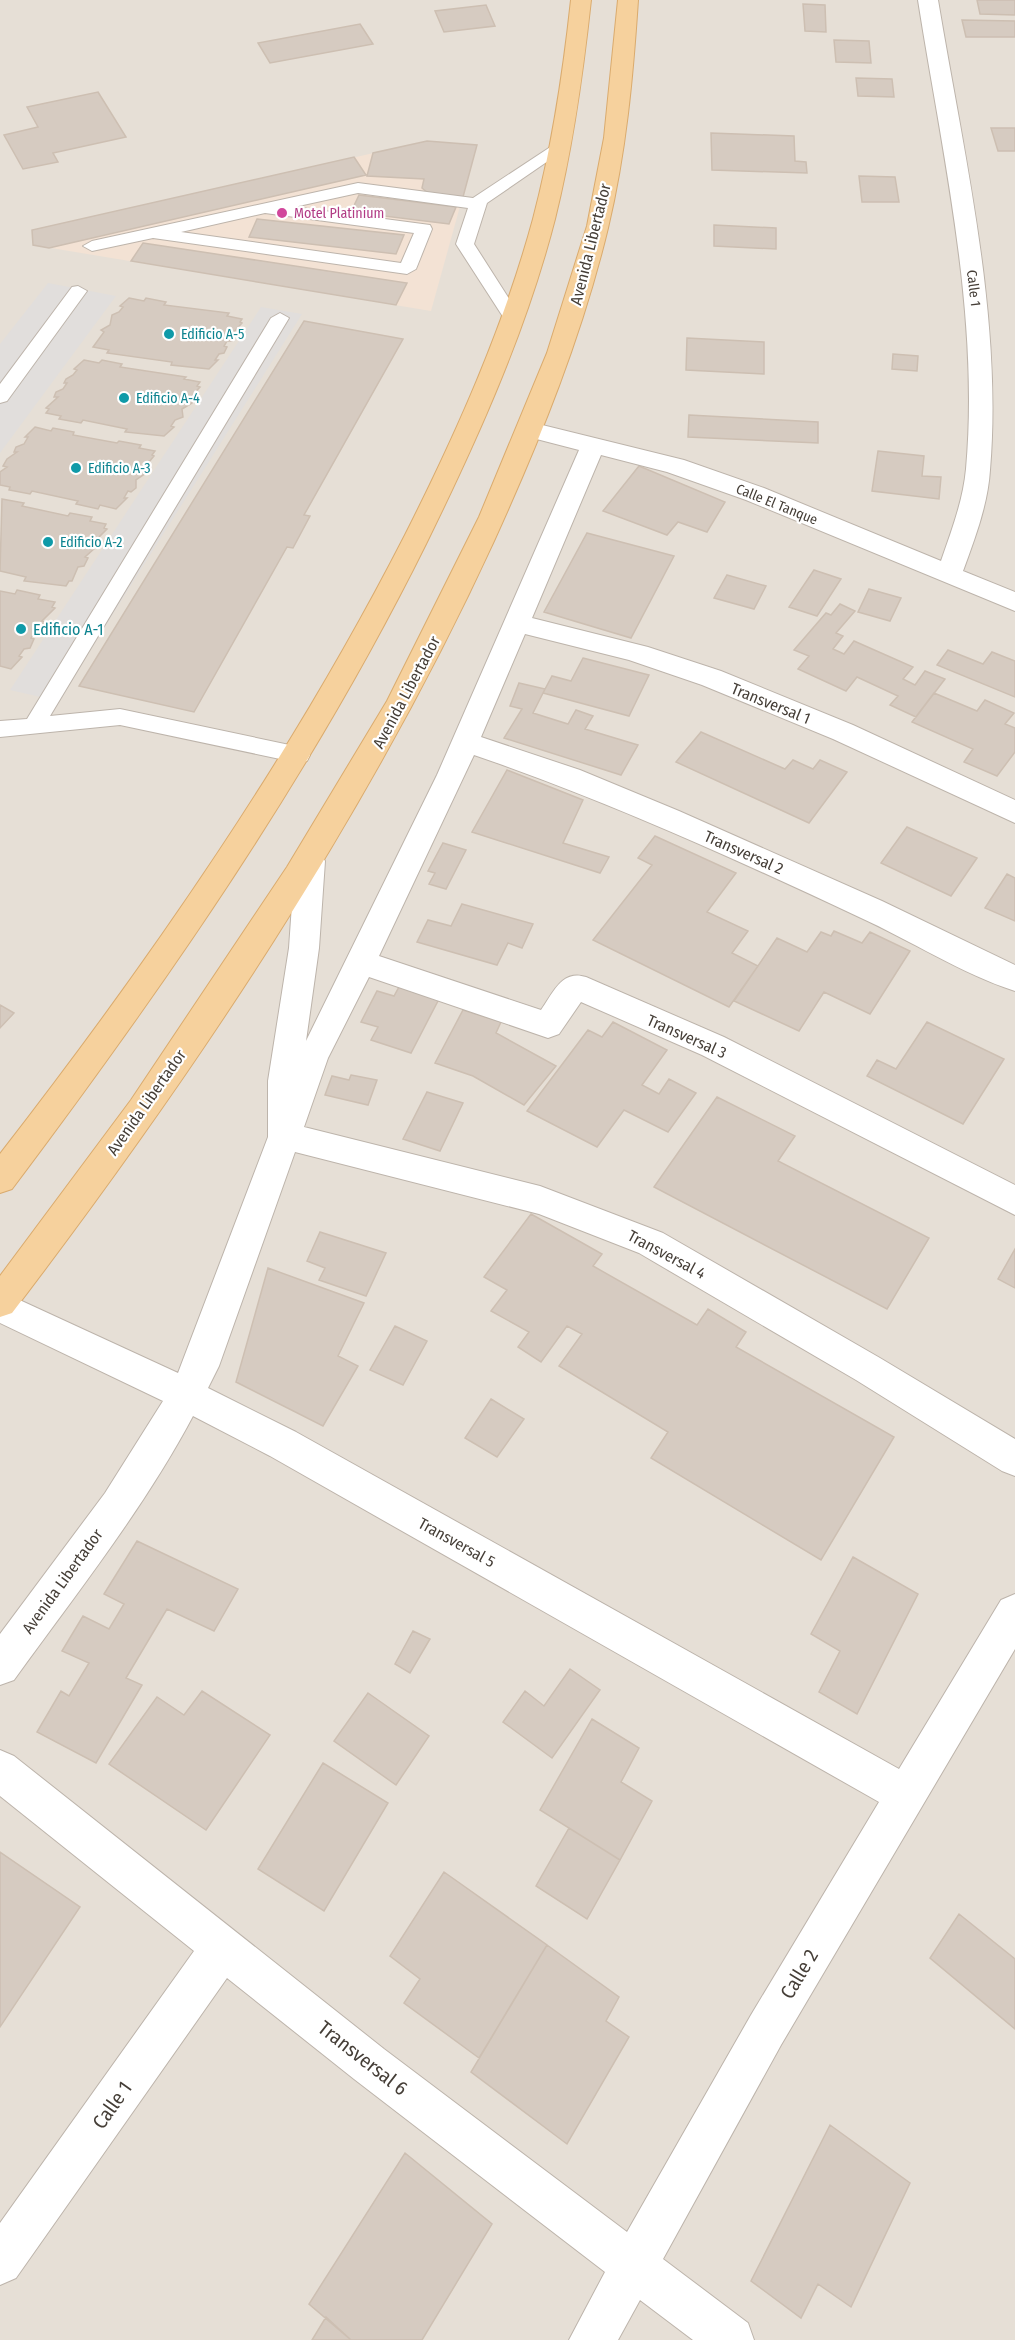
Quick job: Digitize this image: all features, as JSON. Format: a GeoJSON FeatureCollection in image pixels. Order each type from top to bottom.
{"type":"FeatureCollection","features":[{"type":"Feature","properties":{"kind":"main road"},"geometry":{"type":"LineString","coordinates":[[0,1179],[134,1000],[245,840],[299,755],[406,561],[484,397],[513,319],[539,238],[561,145],[572,80],[581,0]]}},
{"type":"Feature","properties":{"kind":"main road","name":"Avenida Libertador"},"geometry":{"type":"LineString","coordinates":[[0,1304],[130,1127],[310,861],[365,768],[437,634],[530,430],[561,350],[607,183],[622,83],[628,0]]}},
{"type":"Feature","properties":{"kind":"street","name":"Calle 1"},"geometry":{"type":"LineString","coordinates":[[928,0],[973,281],[981,374],[978,471],[969,517],[949,575]]}},
{"type":"Feature","properties":{"kind":"street","name":"Calle El Tanque"},"geometry":{"type":"LineString","coordinates":[[530,430],[675,465],[755,494],[1015,602]]}},
{"type":"Feature","properties":{"kind":"street","name":"Avenida Libertador"},"geometry":{"type":"LineString","coordinates":[[0,1666],[118,1504],[161,1440],[204,1355],[313,1057],[361,962],[465,742],[593,445]]}},
{"type":"Feature","properties":{"kind":"street","name":"Transversal 1"},"geometry":{"type":"LineString","coordinates":[[516,623],[607,645],[719,682],[851,735],[1015,812]]}},
{"type":"Feature","properties":{"kind":"street","name":"Transversal 2"},"geometry":{"type":"LineString","coordinates":[[465,742],[570,777],[658,814],[871,909],[1015,980]]}},
{"type":"Feature","properties":{"kind":"street"},"geometry":{"type":"LineString","coordinates":[[283,1135],[284,1081],[304,948],[310,861]]}},
{"type":"Feature","properties":{"kind":"street","name":"Transversal 3"},"geometry":{"type":"LineString","coordinates":[[361,962],[548,1025],[575,986],[712,1046],[1015,1201]]}},
{"type":"Feature","properties":{"kind":"street","name":"Transversal 4"},"geometry":{"type":"LineString","coordinates":[[283,1135],[540,1200],[651,1243],[858,1363],[1015,1459]]}},
{"type":"Feature","properties":{"kind":"street","name":"Transversal 5"},"geometry":{"type":"LineString","coordinates":[[0,1304],[284,1444],[906,1795]]}},
{"type":"Feature","properties":{"kind":"street","name":"Calle 2"},"geometry":{"type":"LineString","coordinates":[[592,2340],[765,2030],[1015,1613]]}},
{"type":"Feature","properties":{"kind":"street","name":"Transversal 6"},"geometry":{"type":"LineString","coordinates":[[0,1770],[369,2064],[731,2340]]}},
{"type":"Feature","properties":{"kind":"street","name":"Calle 1"},"geometry":{"type":"LineString","coordinates":[[0,2262],[224,1947]]}},
{"type":"Feature","properties":{"kind":"lane"},"geometry":{"type":"LineString","coordinates":[[513,319],[465,244],[478,204],[561,145]]}},
{"type":"Feature","properties":{"kind":"lane"},"geometry":{"type":"LineString","coordinates":[[92,246],[358,188],[478,204]]}},
{"type":"Feature","properties":{"kind":"lane"},"geometry":{"type":"LineString","coordinates":[[154,232],[407,269],[424,229],[264,208]]}},
{"type":"Feature","properties":{"kind":"lane"},"geometry":{"type":"LineString","coordinates":[[0,397],[78,291]]}},
{"type":"Feature","properties":{"kind":"lane"},"geometry":{"type":"LineString","coordinates":[[33,726],[280,318]]}},
{"type":"Feature","properties":{"kind":"lane"},"geometry":{"type":"LineString","coordinates":[[0,729],[120,717],[299,755]]}},
{"type":"Feature","properties":{"kind":"shaded area"},"geometry":{"type":"Polygon","coordinates":[[[0,0],[1015,0],[1015,2340],[0,2340],[0,0]]]}},
{"type":"Feature","properties":{"kind":"shaded area","name":"Motel Platinium"},"geometry":{"type":"Polygon","coordinates":[[[427,141],[477,145],[431,311],[33,245],[32,230],[427,141]]]}},
{"type":"Feature","properties":{"kind":"shaded area"},"geometry":{"type":"Polygon","coordinates":[[[48,283],[116,296],[0,453],[0,344],[48,283]]]}},
{"type":"Feature","properties":{"kind":"shaded area"},"geometry":{"type":"Polygon","coordinates":[[[261,307],[302,314],[58,701],[10,690],[261,307]]]}},
{"type":"Feature","properties":{"kind":"building"},"geometry":{"type":"Polygon","coordinates":[[[977,0],[1015,0],[1015,15],[980,14],[977,0]]]}},
{"type":"Feature","properties":{"kind":"building"},"geometry":{"type":"Polygon","coordinates":[[[803,4],[825,5],[826,32],[805,31],[803,4]]]}},
{"type":"Feature","properties":{"kind":"building"},"geometry":{"type":"Polygon","coordinates":[[[486,5],[495,26],[444,32],[435,11],[486,5]]]}},
{"type":"Feature","properties":{"kind":"building"},"geometry":{"type":"Polygon","coordinates":[[[962,20],[1015,21],[1015,37],[966,37],[962,20]]]}},
{"type":"Feature","properties":{"kind":"building"},"geometry":{"type":"Polygon","coordinates":[[[360,24],[373,44],[270,63],[258,43],[360,24]]]}},
{"type":"Feature","properties":{"kind":"building"},"geometry":{"type":"Polygon","coordinates":[[[834,40],[869,41],[871,63],[836,62],[834,40]]]}},
{"type":"Feature","properties":{"kind":"building"},"geometry":{"type":"Polygon","coordinates":[[[856,78],[892,79],[894,97],[858,96],[856,78]]]}},
{"type":"Feature","properties":{"kind":"building"},"geometry":{"type":"Polygon","coordinates":[[[98,92],[126,137],[53,153],[58,162],[23,169],[4,135],[38,127],[27,107],[98,92]]]}},
{"type":"Feature","properties":{"kind":"building"},"geometry":{"type":"Polygon","coordinates":[[[991,128],[1015,128],[1015,151],[998,151],[991,128]]]}},
{"type":"Feature","properties":{"kind":"building"},"geometry":{"type":"Polygon","coordinates":[[[711,133],[794,136],[795,161],[806,162],[807,173],[712,170],[711,133]]]}},
{"type":"Feature","properties":{"kind":"building"},"geometry":{"type":"Polygon","coordinates":[[[427,141],[477,145],[463,197],[428,193],[422,188],[424,179],[367,176],[373,153],[427,141]]]}},
{"type":"Feature","properties":{"kind":"building"},"geometry":{"type":"Polygon","coordinates":[[[354,157],[366,175],[49,248],[33,245],[32,230],[354,157]]]}},
{"type":"Feature","properties":{"kind":"building"},"geometry":{"type":"Polygon","coordinates":[[[859,176],[895,177],[899,202],[862,202],[859,176]]]}},
{"type":"Feature","properties":{"kind":"building"},"geometry":{"type":"Polygon","coordinates":[[[359,195],[456,207],[449,224],[351,212],[359,195]]]}},
{"type":"Feature","properties":{"kind":"building"},"geometry":{"type":"Polygon","coordinates":[[[257,219],[404,235],[396,254],[249,237],[257,219]]]}},
{"type":"Feature","properties":{"kind":"building"},"geometry":{"type":"Polygon","coordinates":[[[714,225],[776,228],[776,249],[714,246],[714,225]]]}},
{"type":"Feature","properties":{"kind":"building"},"geometry":{"type":"Polygon","coordinates":[[[143,243],[407,283],[396,305],[131,261],[143,243]]]}},
{"type":"Feature","properties":{"kind":"building","name":"Edificio A-5"},"geometry":{"type":"Polygon","coordinates":[[[129,298],[144,301],[146,298],[166,302],[164,305],[229,313],[227,316],[242,319],[240,322],[242,323],[233,333],[235,334],[232,341],[227,341],[224,346],[227,347],[224,353],[219,354],[215,360],[218,360],[209,369],[171,365],[172,362],[107,353],[109,350],[93,347],[104,332],[101,330],[110,325],[112,315],[119,312],[123,307],[120,306],[129,298]]]}},
{"type":"Feature","properties":{"kind":"building"},"geometry":{"type":"Polygon","coordinates":[[[304,321],[403,339],[304,515],[310,516],[293,548],[287,547],[194,712],[79,686],[304,321]]]}},
{"type":"Feature","properties":{"kind":"building"},"geometry":{"type":"Polygon","coordinates":[[[687,338],[764,342],[764,374],[686,370],[687,338]]]}},
{"type":"Feature","properties":{"kind":"building"},"geometry":{"type":"Polygon","coordinates":[[[893,354],[918,356],[917,371],[892,369],[893,354]]]}},
{"type":"Feature","properties":{"kind":"building","name":"Edificio A-4"},"geometry":{"type":"Polygon","coordinates":[[[84,360],[99,363],[102,360],[122,364],[120,367],[186,377],[184,379],[200,382],[197,386],[200,387],[190,398],[193,399],[192,403],[182,409],[183,417],[175,420],[171,426],[174,427],[164,436],[125,432],[127,429],[83,420],[81,423],[59,419],[61,416],[46,413],[49,409],[46,408],[58,397],[54,397],[56,392],[63,389],[67,383],[64,383],[66,379],[73,375],[77,370],[74,369],[84,360]]]}},
{"type":"Feature","properties":{"kind":"building"},"geometry":{"type":"Polygon","coordinates":[[[689,415],[818,422],[818,443],[688,437],[689,415]]]}},
{"type":"Feature","properties":{"kind":"building","name":"Edificio A-3"},"geometry":{"type":"Polygon","coordinates":[[[35,427],[51,431],[53,428],[74,432],[73,435],[117,443],[119,441],[141,445],[139,448],[155,451],[152,455],[154,456],[144,468],[147,468],[146,473],[136,480],[136,488],[131,492],[128,491],[124,498],[127,498],[116,509],[100,505],[98,509],[76,504],[78,501],[32,491],[30,494],[9,490],[10,487],[0,485],[0,472],[7,467],[3,466],[7,459],[17,452],[14,452],[16,447],[24,444],[28,437],[25,437],[35,427]]]}},
{"type":"Feature","properties":{"kind":"building"},"geometry":{"type":"Polygon","coordinates":[[[878,451],[924,456],[922,476],[941,477],[939,499],[872,491],[878,451]]]}},
{"type":"Feature","properties":{"kind":"building"},"geometry":{"type":"Polygon","coordinates":[[[639,466],[725,502],[707,532],[678,522],[667,535],[603,511],[639,466]]]}},
{"type":"Feature","properties":{"kind":"building","name":"Edificio A-2"},"geometry":{"type":"Polygon","coordinates":[[[2,499],[68,516],[70,513],[92,517],[90,521],[106,524],[104,528],[107,529],[95,541],[98,542],[96,547],[85,557],[88,558],[84,566],[78,567],[72,581],[69,581],[66,586],[24,581],[26,577],[0,571],[2,499]]]}},
{"type":"Feature","properties":{"kind":"building"},"geometry":{"type":"Polygon","coordinates":[[[587,533],[674,556],[631,638],[544,612],[587,533]]]}},
{"type":"Feature","properties":{"kind":"building"},"geometry":{"type":"Polygon","coordinates":[[[814,570],[841,579],[817,616],[789,607],[814,570]]]}},
{"type":"Feature","properties":{"kind":"building"},"geometry":{"type":"Polygon","coordinates":[[[727,575],[766,586],[754,609],[714,598],[727,575]]]}},
{"type":"Feature","properties":{"kind":"building"},"geometry":{"type":"Polygon","coordinates":[[[869,589],[901,598],[890,621],[858,612],[869,589]]]}},
{"type":"Feature","properties":{"kind":"building","name":"Edificio A-1"},"geometry":{"type":"Polygon","coordinates":[[[17,590],[40,595],[38,599],[55,602],[52,607],[55,608],[42,621],[45,622],[41,631],[35,632],[31,638],[34,639],[30,648],[24,649],[19,656],[22,657],[11,669],[0,666],[0,591],[15,594],[17,590]]]}},
{"type":"Feature","properties":{"kind":"building"},"geometry":{"type":"Polygon","coordinates":[[[840,604],[855,611],[836,633],[843,636],[833,649],[844,654],[854,641],[913,667],[903,679],[915,685],[925,671],[945,679],[916,717],[890,705],[898,696],[857,677],[846,691],[798,669],[809,656],[794,650],[826,613],[831,615],[840,604]]]}},
{"type":"Feature","properties":{"kind":"building"},"geometry":{"type":"Polygon","coordinates":[[[948,650],[983,664],[992,652],[1015,661],[1015,697],[937,665],[948,650]]]}},
{"type":"Feature","properties":{"kind":"building"},"geometry":{"type":"Polygon","coordinates":[[[583,658],[649,675],[629,716],[543,693],[552,676],[571,681],[583,658]]]}},
{"type":"Feature","properties":{"kind":"building"},"geometry":{"type":"Polygon","coordinates":[[[519,683],[545,689],[533,713],[568,724],[576,710],[593,716],[585,729],[638,745],[621,775],[504,738],[522,709],[510,706],[519,683]]]}},
{"type":"Feature","properties":{"kind":"building"},"geometry":{"type":"Polygon","coordinates":[[[934,693],[977,711],[985,700],[1014,713],[1005,724],[1015,728],[1015,752],[997,776],[964,762],[973,749],[912,722],[934,693]]]}},
{"type":"Feature","properties":{"kind":"building"},"geometry":{"type":"Polygon","coordinates":[[[701,732],[785,769],[793,760],[813,769],[820,760],[847,772],[809,823],[676,762],[701,732]]]}},
{"type":"Feature","properties":{"kind":"building"},"geometry":{"type":"Polygon","coordinates":[[[507,770],[583,800],[563,843],[609,857],[600,873],[472,832],[507,770]]]}},
{"type":"Feature","properties":{"kind":"building"},"geometry":{"type":"Polygon","coordinates":[[[907,827],[977,858],[951,896],[881,863],[907,827]]]}},
{"type":"Feature","properties":{"kind":"building"},"geometry":{"type":"Polygon","coordinates":[[[655,836],[736,873],[707,912],[748,931],[732,953],[758,966],[729,1007],[593,940],[652,865],[638,858],[655,836]]]}},
{"type":"Feature","properties":{"kind":"building"},"geometry":{"type":"Polygon","coordinates":[[[443,843],[466,850],[446,889],[429,884],[435,873],[428,871],[443,843]]]}},
{"type":"Feature","properties":{"kind":"building"},"geometry":{"type":"Polygon","coordinates":[[[1007,874],[1015,878],[1015,921],[985,908],[1007,874]]]}},
{"type":"Feature","properties":{"kind":"building"},"geometry":{"type":"Polygon","coordinates":[[[462,904],[533,924],[522,948],[508,943],[497,965],[417,942],[428,920],[451,926],[462,904]]]}},
{"type":"Feature","properties":{"kind":"building"},"geometry":{"type":"Polygon","coordinates":[[[834,931],[862,943],[870,932],[910,951],[870,1014],[824,992],[799,1031],[734,1001],[777,938],[807,952],[821,932],[831,936],[834,931]]]}},
{"type":"Feature","properties":{"kind":"building"},"geometry":{"type":"Polygon","coordinates":[[[399,987],[439,999],[411,1053],[371,1040],[378,1027],[361,1022],[377,991],[394,996],[399,987]]]}},
{"type":"Feature","properties":{"kind":"building"},"geometry":{"type":"Polygon","coordinates":[[[0,1005],[14,1013],[0,1028],[0,1005]]]}},
{"type":"Feature","properties":{"kind":"building"},"geometry":{"type":"Polygon","coordinates":[[[463,1010],[501,1022],[496,1033],[556,1066],[524,1105],[473,1076],[435,1063],[463,1010]]]}},
{"type":"Feature","properties":{"kind":"building"},"geometry":{"type":"Polygon","coordinates":[[[613,1022],[667,1050],[642,1085],[659,1094],[669,1079],[696,1093],[668,1132],[624,1110],[597,1147],[527,1111],[588,1030],[602,1037],[613,1022]]]}},
{"type":"Feature","properties":{"kind":"building"},"geometry":{"type":"Polygon","coordinates":[[[927,1022],[1004,1059],[963,1124],[867,1076],[877,1060],[896,1069],[927,1022]]]}},
{"type":"Feature","properties":{"kind":"building"},"geometry":{"type":"Polygon","coordinates":[[[351,1075],[377,1080],[368,1105],[325,1095],[332,1076],[349,1080],[351,1075]]]}},
{"type":"Feature","properties":{"kind":"building"},"geometry":{"type":"Polygon","coordinates":[[[427,1092],[463,1103],[440,1151],[403,1139],[427,1092]]]}},
{"type":"Feature","properties":{"kind":"building"},"geometry":{"type":"Polygon","coordinates":[[[717,1097],[795,1136],[778,1161],[929,1238],[887,1309],[654,1187],[717,1097]]]}},
{"type":"Feature","properties":{"kind":"building"},"geometry":{"type":"Polygon","coordinates":[[[531,1214],[602,1254],[593,1266],[697,1325],[708,1309],[746,1332],[736,1347],[894,1437],[821,1560],[651,1458],[668,1432],[559,1366],[582,1334],[567,1326],[541,1362],[518,1347],[529,1332],[491,1311],[507,1290],[484,1277],[531,1214]]]}},
{"type":"Feature","properties":{"kind":"building"},"geometry":{"type":"Polygon","coordinates":[[[320,1232],[386,1253],[366,1296],[319,1280],[325,1268],[307,1261],[320,1232]]]}},
{"type":"Feature","properties":{"kind":"building"},"geometry":{"type":"Polygon","coordinates":[[[1015,1249],[1015,1288],[998,1279],[1015,1249]]]}},
{"type":"Feature","properties":{"kind":"building"},"geometry":{"type":"Polygon","coordinates":[[[268,1268],[364,1303],[338,1356],[358,1366],[323,1426],[236,1382],[268,1268]]]}},
{"type":"Feature","properties":{"kind":"building"},"geometry":{"type":"Polygon","coordinates":[[[395,1326],[427,1341],[403,1385],[370,1370],[395,1326]]]}},
{"type":"Feature","properties":{"kind":"building"},"geometry":{"type":"Polygon","coordinates":[[[491,1399],[524,1419],[497,1457],[465,1438],[491,1399]]]}},
{"type":"Feature","properties":{"kind":"building"},"geometry":{"type":"Polygon","coordinates":[[[137,1541],[238,1589],[214,1631],[167,1609],[126,1678],[142,1685],[96,1763],[37,1732],[61,1691],[69,1696],[89,1663],[62,1651],[83,1616],[109,1629],[124,1604],[104,1594],[137,1541]]]}},
{"type":"Feature","properties":{"kind":"building"},"geometry":{"type":"Polygon","coordinates":[[[853,1557],[918,1594],[857,1714],[819,1692],[840,1651],[811,1634],[853,1557]]]}},
{"type":"Feature","properties":{"kind":"building"},"geometry":{"type":"Polygon","coordinates":[[[413,1631],[430,1639],[410,1673],[395,1664],[413,1631]]]}},
{"type":"Feature","properties":{"kind":"building"},"geometry":{"type":"Polygon","coordinates":[[[570,1669],[600,1690],[552,1758],[503,1722],[525,1691],[544,1706],[570,1669]]]}},
{"type":"Feature","properties":{"kind":"building"},"geometry":{"type":"Polygon","coordinates":[[[202,1691],[270,1735],[206,1830],[109,1764],[157,1697],[184,1715],[202,1691]]]}},
{"type":"Feature","properties":{"kind":"building"},"geometry":{"type":"Polygon","coordinates":[[[368,1693],[429,1736],[396,1785],[334,1741],[368,1693]]]}},
{"type":"Feature","properties":{"kind":"building"},"geometry":{"type":"Polygon","coordinates":[[[592,1719],[639,1748],[621,1782],[652,1801],[620,1860],[540,1810],[592,1719]]]}},
{"type":"Feature","properties":{"kind":"building"},"geometry":{"type":"Polygon","coordinates":[[[323,1763],[388,1803],[324,1911],[258,1869],[323,1763]]]}},
{"type":"Feature","properties":{"kind":"building"},"geometry":{"type":"Polygon","coordinates":[[[569,1828],[620,1860],[587,1919],[536,1886],[569,1828]]]}},
{"type":"Feature","properties":{"kind":"building"},"geometry":{"type":"Polygon","coordinates":[[[0,1852],[80,1907],[0,2027],[0,1852]]]}},
{"type":"Feature","properties":{"kind":"building"},"geometry":{"type":"Polygon","coordinates":[[[444,1872],[547,1945],[479,2058],[404,2003],[420,1979],[390,1956],[444,1872]]]}},
{"type":"Feature","properties":{"kind":"building"},"geometry":{"type":"Polygon","coordinates":[[[959,1914],[1015,1959],[1015,2029],[930,1958],[959,1914]]]}},
{"type":"Feature","properties":{"kind":"building"},"geometry":{"type":"Polygon","coordinates":[[[547,1945],[619,1997],[606,2021],[629,2037],[567,2144],[471,2072],[547,1945]]]}},
{"type":"Feature","properties":{"kind":"building"},"geometry":{"type":"Polygon","coordinates":[[[830,2125],[910,2183],[851,2307],[818,2284],[801,2318],[751,2281],[830,2125]]]}},
{"type":"Feature","properties":{"kind":"building"},"geometry":{"type":"Polygon","coordinates":[[[405,2153],[492,2224],[422,2340],[351,2340],[309,2304],[405,2153]]]}},
{"type":"Feature","properties":{"kind":"building"},"geometry":{"type":"Polygon","coordinates":[[[326,2317],[351,2340],[312,2340],[326,2317]]]}},
{"type":"Feature","properties":{"kind":"place","name":"Motel Platinium"},"geometry":{"type":"Point","coordinates":[282,213]}},
{"type":"Feature","properties":{"kind":"place","name":"Edificio A-5"},"geometry":{"type":"Point","coordinates":[169,334]}},
{"type":"Feature","properties":{"kind":"place","name":"Edificio A-4"},"geometry":{"type":"Point","coordinates":[124,398]}},
{"type":"Feature","properties":{"kind":"place","name":"Edificio A-3"},"geometry":{"type":"Point","coordinates":[76,468]}},
{"type":"Feature","properties":{"kind":"place","name":"Edificio A-2"},"geometry":{"type":"Point","coordinates":[48,542]}},
{"type":"Feature","properties":{"kind":"place","name":"Edificio A-1"},"geometry":{"type":"Point","coordinates":[21,629]}}]}
